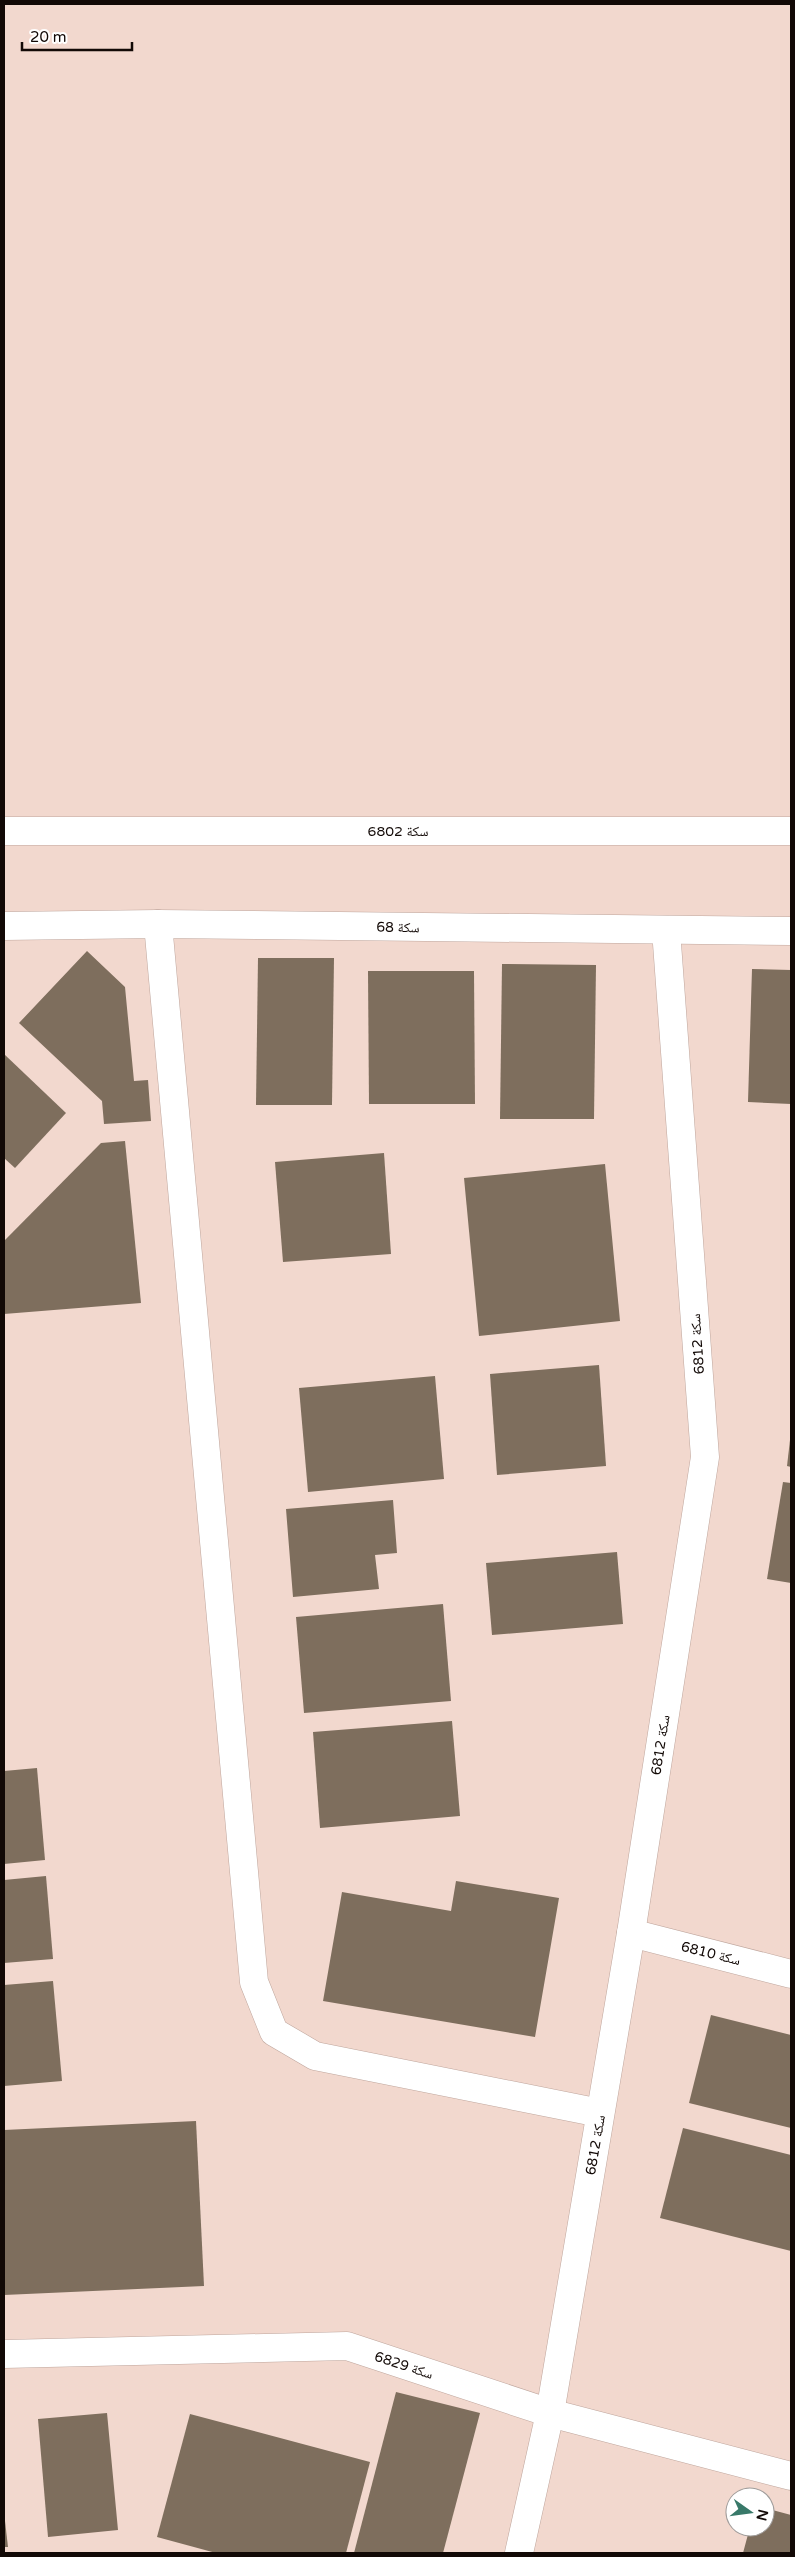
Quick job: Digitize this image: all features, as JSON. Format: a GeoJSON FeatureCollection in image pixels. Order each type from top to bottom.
{"type":"FeatureCollection","features":[{"type":"Feature","properties":{"kind":"street","name":"سكة 6802"},"geometry":{"type":"LineString","coordinates":[[4,831],[791,831]]}},
{"type":"Feature","properties":{"kind":"street","name":"68 سكة"},"geometry":{"type":"LineString","coordinates":[[4,926],[158,924],[791,931]]}},
{"type":"Feature","properties":{"kind":"street"},"geometry":{"type":"LineString","coordinates":[[158,924],[254,1982],[274,2032],[315,2056],[600,2113]]}},
{"type":"Feature","properties":{"kind":"street","name":"سكة 6812"},"geometry":{"type":"LineString","coordinates":[[519,2553],[550,2414],[631,1933],[705,1457],[666,930]]}},
{"type":"Feature","properties":{"kind":"street","name":"سكة 6810"},"geometry":{"type":"LineString","coordinates":[[631,1933],[791,1974]]}},
{"type":"Feature","properties":{"kind":"street","name":"سكة 6829"},"geometry":{"type":"LineString","coordinates":[[4,2354],[347,2346],[550,2414],[791,2476]]}},
{"type":"Feature","properties":{"kind":"building"},"geometry":{"type":"Polygon","coordinates":[[[87,951],[125,987],[134,1081],[148,1080],[151,1121],[104,1124],[102,1101],[19,1023],[87,951]]]}},
{"type":"Feature","properties":{"kind":"building"},"geometry":{"type":"Polygon","coordinates":[[[258,958],[334,958],[332,1105],[256,1105],[258,958]]]}},
{"type":"Feature","properties":{"kind":"building"},"geometry":{"type":"Polygon","coordinates":[[[502,964],[596,965],[594,1119],[500,1119],[502,964]]]}},
{"type":"Feature","properties":{"kind":"building"},"geometry":{"type":"Polygon","coordinates":[[[752,969],[791,970],[791,1104],[748,1102],[752,969]]]}},
{"type":"Feature","properties":{"kind":"building"},"geometry":{"type":"Polygon","coordinates":[[[368,971],[474,971],[475,1104],[369,1104],[368,971]]]}},
{"type":"Feature","properties":{"kind":"building"},"geometry":{"type":"Polygon","coordinates":[[[4,1054],[66,1113],[15,1168],[4,1158],[4,1054]]]}},
{"type":"Feature","properties":{"kind":"building"},"geometry":{"type":"Polygon","coordinates":[[[125,1141],[141,1303],[4,1314],[4,1241],[101,1143],[125,1141]]]}},
{"type":"Feature","properties":{"kind":"building"},"geometry":{"type":"Polygon","coordinates":[[[384,1153],[391,1254],[283,1262],[275,1162],[384,1153]]]}},
{"type":"Feature","properties":{"kind":"building"},"geometry":{"type":"Polygon","coordinates":[[[605,1164],[620,1321],[479,1336],[464,1178],[605,1164]]]}},
{"type":"Feature","properties":{"kind":"building"},"geometry":{"type":"Polygon","coordinates":[[[599,1365],[606,1466],[497,1475],[490,1374],[599,1365]]]}},
{"type":"Feature","properties":{"kind":"building"},"geometry":{"type":"Polygon","coordinates":[[[435,1376],[444,1479],[308,1492],[299,1388],[435,1376]]]}},
{"type":"Feature","properties":{"kind":"building"},"geometry":{"type":"Polygon","coordinates":[[[791,1440],[791,1467],[787,1466],[791,1440]]]}},
{"type":"Feature","properties":{"kind":"building"},"geometry":{"type":"Polygon","coordinates":[[[783,1482],[791,1483],[791,1583],[767,1579],[783,1482]]]}},
{"type":"Feature","properties":{"kind":"building"},"geometry":{"type":"Polygon","coordinates":[[[393,1500],[397,1553],[375,1555],[379,1589],[293,1597],[286,1509],[393,1500]]]}},
{"type":"Feature","properties":{"kind":"building"},"geometry":{"type":"Polygon","coordinates":[[[617,1552],[623,1624],[492,1635],[486,1563],[617,1552]]]}},
{"type":"Feature","properties":{"kind":"building"},"geometry":{"type":"Polygon","coordinates":[[[443,1604],[451,1701],[304,1713],[296,1617],[443,1604]]]}},
{"type":"Feature","properties":{"kind":"building"},"geometry":{"type":"Polygon","coordinates":[[[452,1721],[460,1816],[320,1828],[313,1732],[452,1721]]]}},
{"type":"Feature","properties":{"kind":"building"},"geometry":{"type":"Polygon","coordinates":[[[37,1768],[45,1860],[4,1864],[4,1771],[37,1768]]]}},
{"type":"Feature","properties":{"kind":"building"},"geometry":{"type":"Polygon","coordinates":[[[46,1876],[53,1959],[4,1963],[4,1880],[46,1876]]]}},
{"type":"Feature","properties":{"kind":"building"},"geometry":{"type":"Polygon","coordinates":[[[456,1881],[559,1898],[535,2037],[323,2001],[342,1892],[451,1911],[456,1881]]]}},
{"type":"Feature","properties":{"kind":"building"},"geometry":{"type":"Polygon","coordinates":[[[53,1981],[62,2081],[4,2086],[4,1985],[53,1981]]]}},
{"type":"Feature","properties":{"kind":"building"},"geometry":{"type":"Polygon","coordinates":[[[711,2015],[791,2035],[791,2128],[689,2103],[711,2015]]]}},
{"type":"Feature","properties":{"kind":"building"},"geometry":{"type":"Polygon","coordinates":[[[196,2121],[204,2286],[4,2295],[4,2130],[196,2121]]]}},
{"type":"Feature","properties":{"kind":"building"},"geometry":{"type":"Polygon","coordinates":[[[683,2128],[791,2155],[791,2251],[660,2218],[683,2128]]]}},
{"type":"Feature","properties":{"kind":"building"},"geometry":{"type":"Polygon","coordinates":[[[396,2392],[480,2413],[443,2553],[354,2553],[396,2392]]]}},
{"type":"Feature","properties":{"kind":"building"},"geometry":{"type":"Polygon","coordinates":[[[107,2413],[118,2530],[48,2537],[38,2419],[107,2413]]]}},
{"type":"Feature","properties":{"kind":"building"},"geometry":{"type":"Polygon","coordinates":[[[190,2414],[370,2462],[346,2553],[216,2553],[157,2537],[190,2414]]]}},
{"type":"Feature","properties":{"kind":"building"},"geometry":{"type":"Polygon","coordinates":[[[775,2511],[791,2515],[791,2553],[743,2553],[747,2537],[775,2537],[775,2511]]]}},
{"type":"Feature","properties":{"kind":"building"},"geometry":{"type":"Polygon","coordinates":[[[4,2512],[8,2547],[4,2547],[4,2512]]]}}]}
